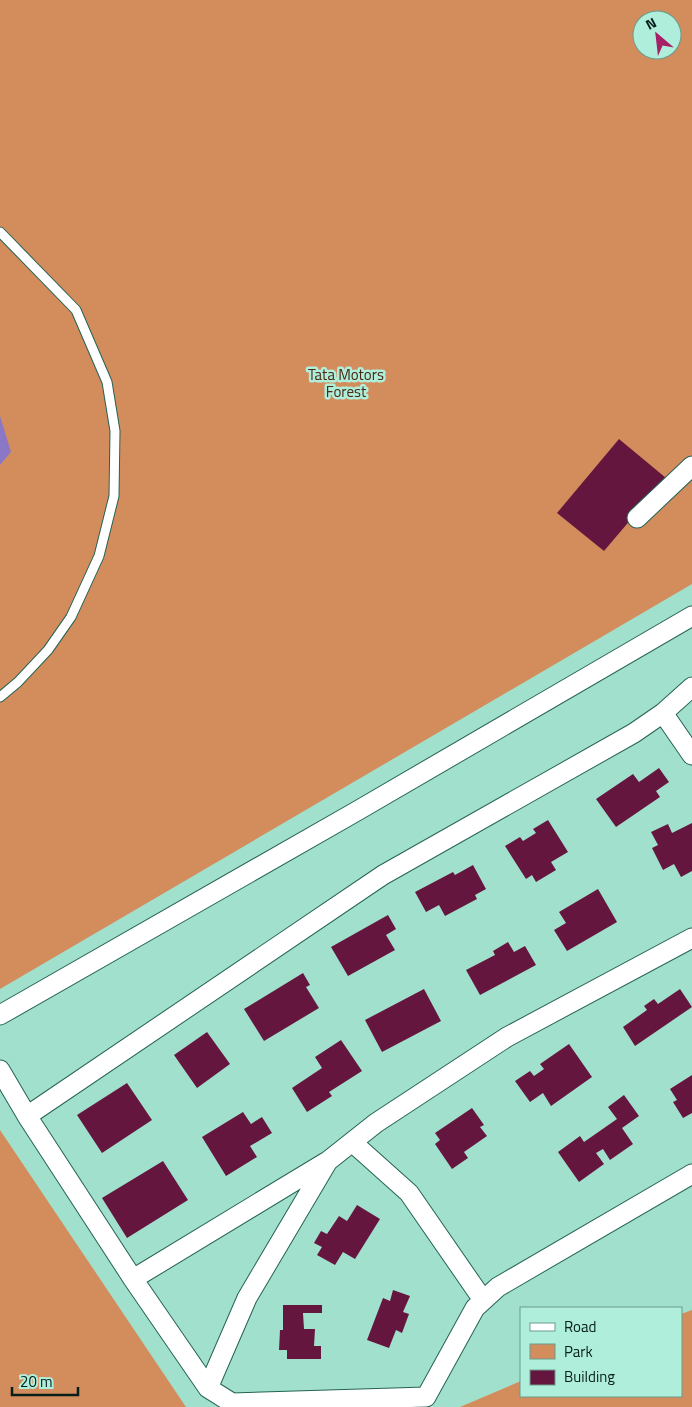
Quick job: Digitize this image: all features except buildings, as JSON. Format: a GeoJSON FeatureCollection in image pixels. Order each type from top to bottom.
{"type":"FeatureCollection","features":[{"type":"Feature","properties":{"kind":"street"},"geometry":{"type":"LineString","coordinates":[[637,518],[692,466]]}},
{"type":"Feature","properties":{"kind":"street"},"geometry":{"type":"LineString","coordinates":[[0,1015],[357,811],[692,616]]}},
{"type":"Feature","properties":{"kind":"street"},"geometry":{"type":"LineString","coordinates":[[26,1116],[383,875],[634,733],[663,713],[692,687]]}},
{"type":"Feature","properties":{"kind":"street"},"geometry":{"type":"LineString","coordinates":[[663,713],[692,755]]}},
{"type":"Feature","properties":{"kind":"street"},"geometry":{"type":"LineString","coordinates":[[133,1279],[328,1161],[376,1123],[507,1038],[692,938]]}},
{"type":"Feature","properties":{"kind":"street"},"geometry":{"type":"LineString","coordinates":[[0,1070],[26,1116],[133,1279],[208,1388],[232,1403],[426,1397],[475,1308],[498,1287],[692,1174]]}},
{"type":"Feature","properties":{"kind":"street"},"geometry":{"type":"LineString","coordinates":[[352,1142],[409,1193],[483,1300]]}},
{"type":"Feature","properties":{"kind":"street"},"geometry":{"type":"LineString","coordinates":[[208,1388],[247,1298],[328,1161]]}},
{"type":"Feature","properties":{"kind":"lane"},"geometry":{"type":"LineString","coordinates":[[0,232],[76,310],[107,382],[115,432],[114,496],[99,556],[71,617],[48,650],[18,682],[0,696]]}},
{"type":"Feature","properties":{"kind":"green space","name":"Tata Motors Forest"},"geometry":{"type":"Polygon","coordinates":[[[0,0],[692,0],[692,584],[0,989],[0,0]]]}},
{"type":"Feature","properties":{"kind":"green space"},"geometry":{"type":"Polygon","coordinates":[[[0,1130],[186,1407],[0,1407],[0,1130]]]}},
{"type":"Feature","properties":{"kind":"green space"},"geometry":{"type":"Polygon","coordinates":[[[692,1310],[692,1407],[460,1407],[520,1381],[520,1397],[682,1397],[682,1314],[692,1310]]]}},
{"type":"Feature","properties":{"kind":"shaded area"},"geometry":{"type":"Polygon","coordinates":[[[0,416],[11,452],[0,465],[0,416]]]}}]}
